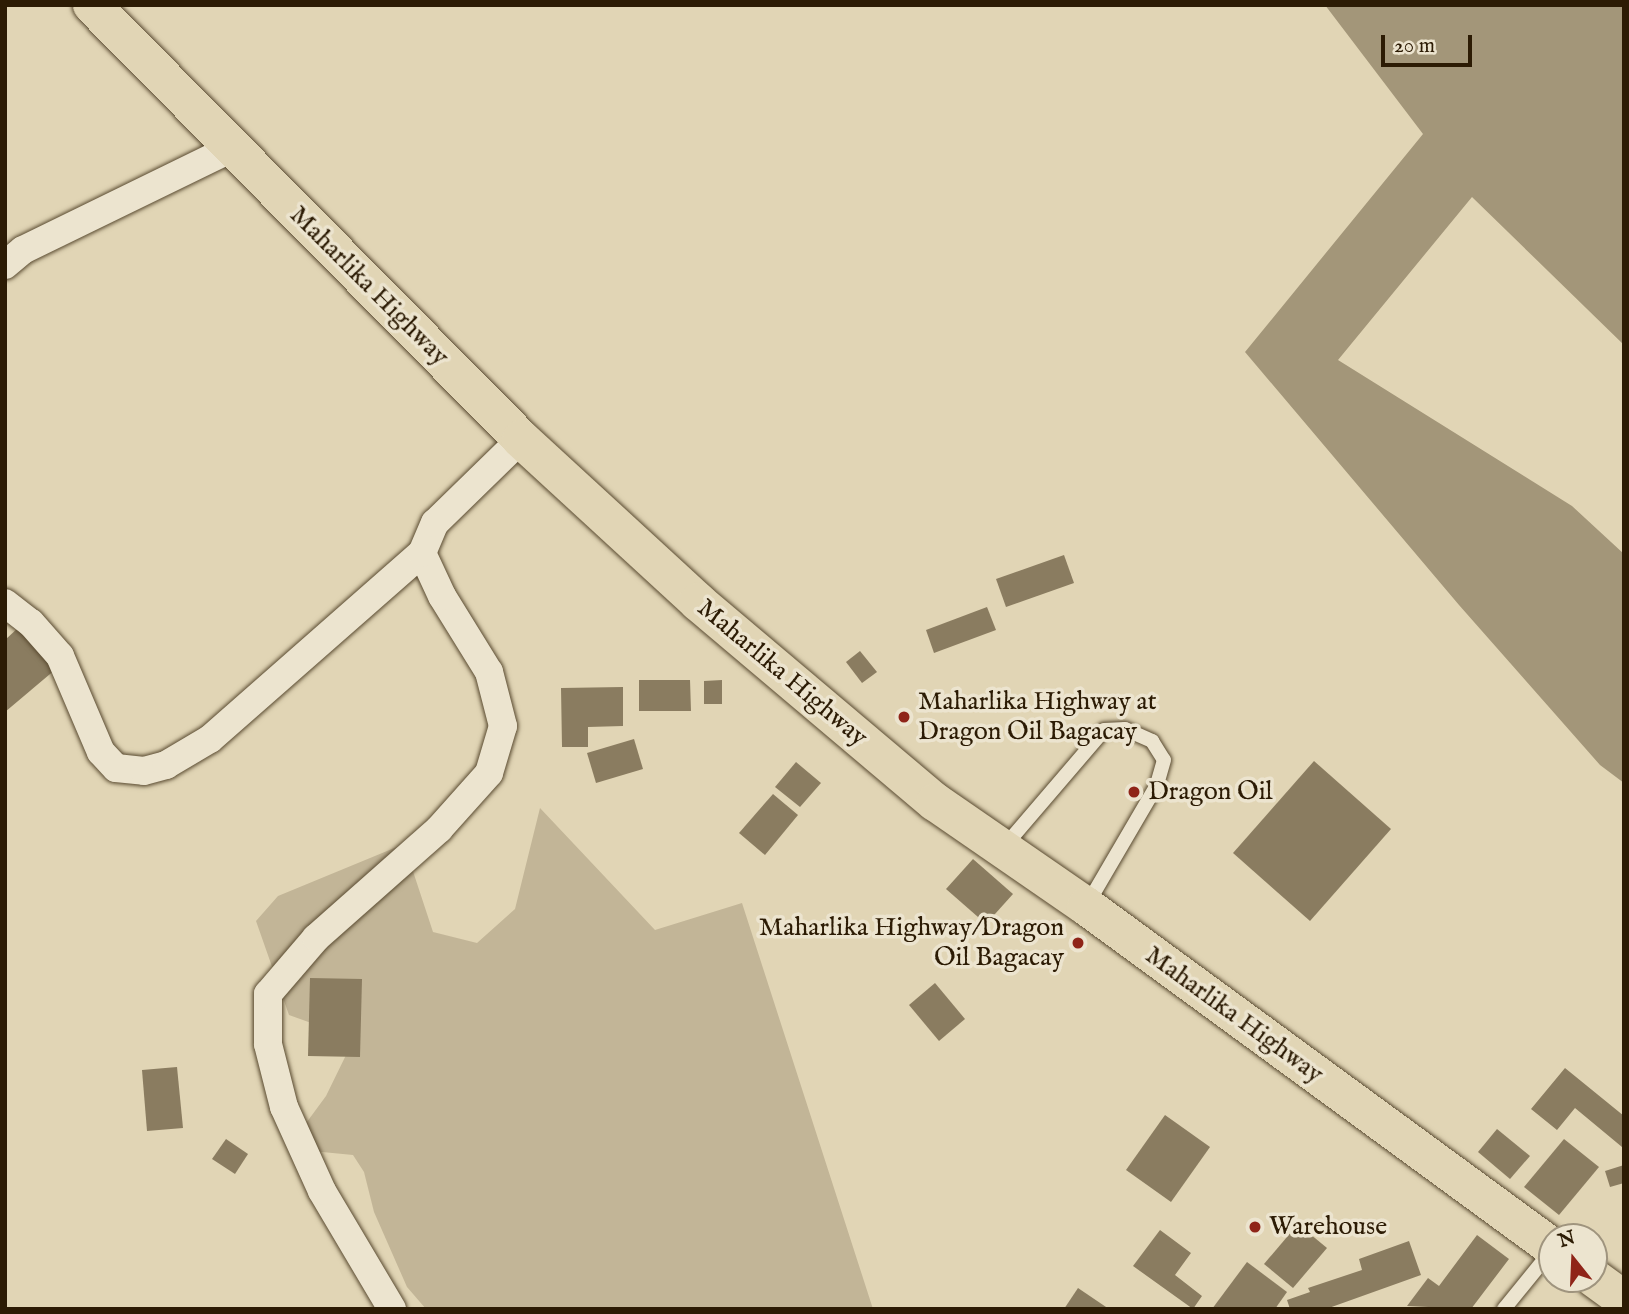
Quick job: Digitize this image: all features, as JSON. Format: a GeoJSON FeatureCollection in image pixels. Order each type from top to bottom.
{"type":"FeatureCollection","features":[{"type":"Feature","properties":{"kind":"highway","name":"Maharlika Highway"},"geometry":{"type":"LineString","coordinates":[[92,5],[522,439],[698,602],[935,802],[1086,906],[1538,1239]]}},
{"type":"Feature","properties":{"kind":"highway"},"geometry":{"type":"LineString","coordinates":[[1608,1288],[1624,1300]]}},
{"type":"Feature","properties":{"kind":"street"},"geometry":{"type":"LineString","coordinates":[[5,265],[23,250],[232,148]]}},
{"type":"Feature","properties":{"kind":"street"},"geometry":{"type":"LineString","coordinates":[[5,603],[39,630],[60,656],[101,752],[116,768],[144,771],[166,765],[210,739],[422,553],[435,523],[522,439]]}},
{"type":"Feature","properties":{"kind":"street"},"geometry":{"type":"LineString","coordinates":[[392,1309],[322,1191],[284,1107],[268,1044],[268,994],[317,938],[439,829],[489,773],[503,726],[489,672],[442,596],[422,553]]}},
{"type":"Feature","properties":{"kind":"lane"},"geometry":{"type":"LineString","coordinates":[[1003,848],[1104,730],[1125,729],[1152,741],[1164,761],[1157,785],[1086,906]]}},
{"type":"Feature","properties":{"kind":"lane"},"geometry":{"type":"LineString","coordinates":[[1504,1309],[1538,1266]]}},
{"type":"Feature","properties":{"kind":"shaded area"},"geometry":{"type":"Polygon","coordinates":[[[1325,5],[1624,5],[1624,345],[1472,197],[1338,360],[1572,506],[1624,554],[1624,783],[1600,765],[1459,605],[1245,352],[1423,134],[1325,5]]]}},
{"type":"Feature","properties":{"kind":"shaded area"},"geometry":{"type":"Polygon","coordinates":[[[540,808],[655,930],[742,903],[873,1309],[426,1309],[407,1287],[374,1212],[364,1172],[353,1155],[312,1151],[301,1130],[326,1096],[347,1053],[328,1029],[289,1015],[256,921],[278,896],[404,844],[433,932],[477,943],[515,909],[540,808]]]}},
{"type":"Feature","properties":{"kind":"building"},"geometry":{"type":"Polygon","coordinates":[[[1064,555],[1074,583],[1006,607],[996,579],[1064,555]]]}},
{"type":"Feature","properties":{"kind":"building"},"geometry":{"type":"Polygon","coordinates":[[[987,607],[996,630],[934,653],[926,630],[987,607]]]}},
{"type":"Feature","properties":{"kind":"building"},"geometry":{"type":"Polygon","coordinates":[[[19,627],[56,669],[5,712],[5,640],[19,627]]]}},
{"type":"Feature","properties":{"kind":"building"},"geometry":{"type":"Polygon","coordinates":[[[860,651],[877,672],[862,683],[846,662],[860,651]]]}},
{"type":"Feature","properties":{"kind":"building"},"geometry":{"type":"Polygon","coordinates":[[[639,680],[690,680],[691,711],[639,711],[639,680]]]}},
{"type":"Feature","properties":{"kind":"building"},"geometry":{"type":"Polygon","coordinates":[[[722,680],[722,704],[704,704],[704,681],[722,680]]]}},
{"type":"Feature","properties":{"kind":"building"},"geometry":{"type":"Polygon","coordinates":[[[623,687],[623,726],[588,727],[588,747],[562,747],[561,688],[623,687]]]}},
{"type":"Feature","properties":{"kind":"building"},"geometry":{"type":"Polygon","coordinates":[[[634,739],[643,769],[596,783],[587,753],[634,739]]]}},
{"type":"Feature","properties":{"kind":"building"},"geometry":{"type":"Polygon","coordinates":[[[1314,761],[1391,829],[1310,921],[1233,853],[1314,761]]]}},
{"type":"Feature","properties":{"kind":"building"},"geometry":{"type":"Polygon","coordinates":[[[796,762],[821,783],[800,807],[775,787],[796,762]]]}},
{"type":"Feature","properties":{"kind":"building"},"geometry":{"type":"Polygon","coordinates":[[[773,794],[798,815],[765,855],[739,833],[773,794]]]}},
{"type":"Feature","properties":{"kind":"building"},"geometry":{"type":"Polygon","coordinates":[[[973,859],[1013,894],[986,924],[946,889],[973,859]]]}},
{"type":"Feature","properties":{"kind":"building"},"geometry":{"type":"Polygon","coordinates":[[[310,978],[362,979],[360,1057],[308,1056],[310,978]]]}},
{"type":"Feature","properties":{"kind":"building"},"geometry":{"type":"Polygon","coordinates":[[[935,983],[965,1019],[939,1041],[909,1005],[935,983]]]}},
{"type":"Feature","properties":{"kind":"building"},"geometry":{"type":"Polygon","coordinates":[[[177,1067],[183,1128],[147,1131],[142,1070],[177,1067]]]}},
{"type":"Feature","properties":{"kind":"building"},"geometry":{"type":"Polygon","coordinates":[[[1565,1068],[1624,1116],[1622,1147],[1575,1108],[1557,1130],[1531,1109],[1565,1068]]]}},
{"type":"Feature","properties":{"kind":"building"},"geometry":{"type":"Polygon","coordinates":[[[1165,1115],[1210,1147],[1171,1202],[1126,1170],[1165,1115]]]}},
{"type":"Feature","properties":{"kind":"building"},"geometry":{"type":"Polygon","coordinates":[[[1497,1129],[1530,1156],[1510,1179],[1478,1152],[1497,1129]]]}},
{"type":"Feature","properties":{"kind":"building"},"geometry":{"type":"Polygon","coordinates":[[[226,1139],[248,1154],[235,1174],[212,1159],[226,1139]]]}},
{"type":"Feature","properties":{"kind":"building"},"geometry":{"type":"Polygon","coordinates":[[[1564,1139],[1599,1167],[1559,1215],[1524,1187],[1564,1139]]]}},
{"type":"Feature","properties":{"kind":"building"},"geometry":{"type":"Polygon","coordinates":[[[1624,1165],[1624,1183],[1610,1187],[1605,1171],[1624,1165]]]}},
{"type":"Feature","properties":{"kind":"building"},"geometry":{"type":"Polygon","coordinates":[[[1298,1224],[1327,1248],[1293,1288],[1264,1264],[1298,1224]]]}},
{"type":"Feature","properties":{"kind":"building"},"geometry":{"type":"Polygon","coordinates":[[[1160,1230],[1191,1253],[1175,1275],[1202,1296],[1193,1309],[1133,1266],[1160,1230]]]}},
{"type":"Feature","properties":{"kind":"building"},"geometry":{"type":"Polygon","coordinates":[[[1477,1235],[1509,1259],[1471,1309],[1407,1306],[1428,1278],[1439,1286],[1477,1235]]]}},
{"type":"Feature","properties":{"kind":"building"},"geometry":{"type":"Polygon","coordinates":[[[1409,1241],[1421,1275],[1326,1309],[1290,1309],[1287,1300],[1310,1292],[1308,1288],[1362,1270],[1359,1259],[1409,1241]]]}},
{"type":"Feature","properties":{"kind":"building"},"geometry":{"type":"Polygon","coordinates":[[[1247,1262],[1287,1292],[1275,1309],[1212,1309],[1247,1262]]]}},
{"type":"Feature","properties":{"kind":"building"},"geometry":{"type":"Polygon","coordinates":[[[1078,1288],[1109,1309],[1064,1309],[1078,1288]]]}},
{"type":"Feature","properties":{"kind":"place","name":"Maharlika Highway at Dragon Oil Bagacay"},"geometry":{"type":"Point","coordinates":[904,717]}},
{"type":"Feature","properties":{"kind":"place","name":"Dragon Oil"},"geometry":{"type":"Point","coordinates":[1134,792]}},
{"type":"Feature","properties":{"kind":"place","name":"Maharlika Highway/Dragon Oil Bagacay"},"geometry":{"type":"Point","coordinates":[1078,943]}},
{"type":"Feature","properties":{"kind":"place","name":"Warehouse"},"geometry":{"type":"Point","coordinates":[1255,1227]}}]}
